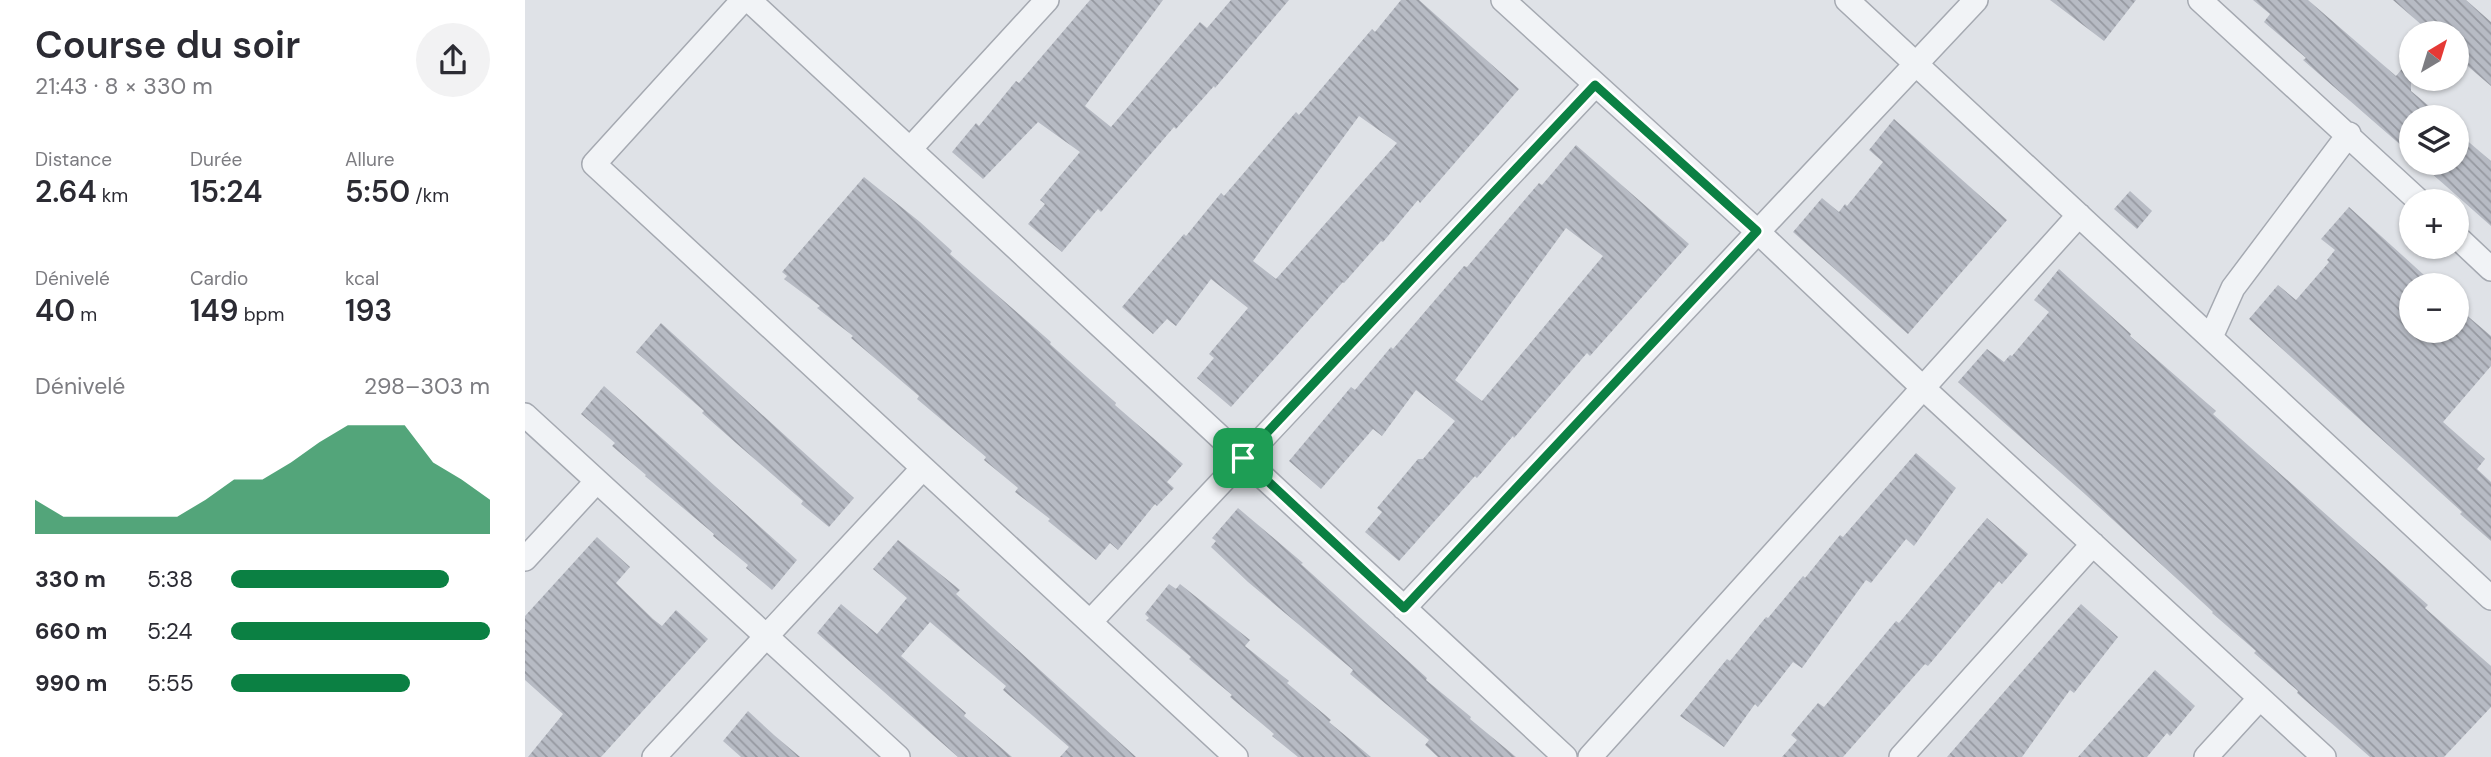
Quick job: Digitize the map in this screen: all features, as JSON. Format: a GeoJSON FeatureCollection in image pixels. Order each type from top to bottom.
{"type":"FeatureCollection","features":[{"type":"Feature","properties":{"kind":"street"},"geometry":{"type":"LineString","coordinates":[[743,0],[594,164],[1236,757]]}},
{"type":"Feature","properties":{"kind":"street"},"geometry":{"type":"LineString","coordinates":[[749,0],[1565,757]]}},
{"type":"Feature","properties":{"kind":"street"},"geometry":{"type":"LineString","coordinates":[[910,149],[1047,0]]}},
{"type":"Feature","properties":{"kind":"street"},"geometry":{"type":"LineString","coordinates":[[1503,0],[1757,231],[1922,387],[2324,757]]}},
{"type":"Feature","properties":{"kind":"street"},"geometry":{"type":"LineString","coordinates":[[1847,0],[2491,597]]}},
{"type":"Feature","properties":{"kind":"street"},"geometry":{"type":"LineString","coordinates":[[1404,608],[1976,0]]}},
{"type":"Feature","properties":{"kind":"street"},"geometry":{"type":"LineString","coordinates":[[2200,0],[2406,189]]}},
{"type":"Feature","properties":{"kind":"street"},"geometry":{"type":"LineString","coordinates":[[1090,622],[1595,85]]}},
{"type":"Feature","properties":{"kind":"street"},"geometry":{"type":"LineString","coordinates":[[2211,337],[2233,288],[2349,134]]}},
{"type":"Feature","properties":{"kind":"street"},"geometry":{"type":"LineString","coordinates":[[1590,757],[2079,215]]}},
{"type":"Feature","properties":{"kind":"street"},"geometry":{"type":"LineString","coordinates":[[2469,248],[2491,269]]}},
{"type":"Feature","properties":{"kind":"street"},"geometry":{"type":"LineString","coordinates":[[525,415],[898,757]]}},
{"type":"Feature","properties":{"kind":"street"},"geometry":{"type":"LineString","coordinates":[[654,757],[923,468]]}},
{"type":"Feature","properties":{"kind":"street"},"geometry":{"type":"LineString","coordinates":[[525,559],[596,482]]}},
{"type":"Feature","properties":{"kind":"street"},"geometry":{"type":"LineString","coordinates":[[1901,757],[2093,544]]}},
{"type":"Feature","properties":{"kind":"street"},"geometry":{"type":"LineString","coordinates":[[2206,757],[2260,698]]}},
{"type":"Feature","properties":{"kind":"building"},"geometry":{"type":"Polygon","coordinates":[[[1090,0],[1163,0],[1085,106],[1111,127],[1200,22],[1207,28],[1231,0],[1289,0],[1215,88],[1214,86],[1176,129],[1174,127],[1101,212],[1098,209],[1062,252],[1028,224],[1045,204],[1040,200],[1080,152],[1038,122],[983,179],[952,152],[976,123],[979,126],[1016,81],[1019,83],[1090,0]]]}},
{"type":"Feature","properties":{"kind":"building"},"geometry":{"type":"Polygon","coordinates":[[[1401,0],[1419,0],[1519,89],[1420,203],[1418,200],[1383,242],[1381,241],[1343,282],[1231,407],[1197,378],[1214,358],[1209,354],[1248,308],[1211,279],[1176,326],[1167,319],[1153,334],[1122,307],[1221,193],[1224,196],[1296,112],[1299,115],[1372,29],[1375,32],[1401,0]],[[1359,116],[1253,261],[1276,279],[1397,143],[1359,116]]]}},
{"type":"Feature","properties":{"kind":"building"},"geometry":{"type":"Polygon","coordinates":[[[2050,0],[2136,0],[2104,41],[2050,0]]]}},
{"type":"Feature","properties":{"kind":"building"},"geometry":{"type":"Polygon","coordinates":[[[2253,0],[2308,0],[2396,76],[2399,72],[2399,91],[2411,91],[2428,105],[2399,105],[2399,144],[2303,60],[2306,58],[2264,22],[2270,14],[2253,0]]]}},
{"type":"Feature","properties":{"kind":"building"},"geometry":{"type":"Polygon","coordinates":[[[2393,0],[2466,0],[2491,22],[2491,86],[2469,67],[2469,21],[2417,21],[2393,0]]]}},
{"type":"Feature","properties":{"kind":"building"},"geometry":{"type":"Polygon","coordinates":[[[1894,119],[2007,220],[1908,334],[1793,232],[1822,198],[1839,212],[1845,204],[1847,206],[1883,162],[1869,150],[1894,119]]]}},
{"type":"Feature","properties":{"kind":"building"},"geometry":{"type":"Polygon","coordinates":[[[2469,142],[2491,161],[2491,226],[2469,206],[2469,189],[2449,189],[2434,175],[2469,175],[2469,142]]]}},
{"type":"Feature","properties":{"kind":"building"},"geometry":{"type":"Polygon","coordinates":[[[1576,145],[1689,244],[1590,356],[1587,353],[1514,438],[1513,436],[1477,478],[1475,476],[1399,561],[1365,532],[1382,512],[1377,508],[1418,459],[1423,459],[1455,421],[1416,390],[1382,436],[1373,429],[1321,489],[1289,461],[1351,387],[1355,390],[1539,183],[1542,185],[1576,145]],[[1566,228],[1455,380],[1482,401],[1603,256],[1566,228]]]}},
{"type":"Feature","properties":{"kind":"building"},"geometry":{"type":"Polygon","coordinates":[[[864,177],[920,222],[952,251],[950,254],[1051,342],[1050,344],[1116,403],[1115,405],[1183,464],[1167,482],[1174,488],[1157,506],[1155,504],[1118,550],[1110,543],[1096,560],[1015,492],[1018,488],[984,460],[986,457],[917,399],[919,396],[851,338],[853,336],[817,308],[820,306],[784,279],[787,276],[782,272],[864,177]]]}},
{"type":"Feature","properties":{"kind":"building"},"geometry":{"type":"Polygon","coordinates":[[[2130,191],[2152,211],[2137,229],[2114,209],[2130,191]]]}},
{"type":"Feature","properties":{"kind":"building"},"geometry":{"type":"Polygon","coordinates":[[[2349,207],[2399,252],[2399,259],[2406,259],[2422,273],[2399,273],[2399,343],[2469,343],[2469,317],[2491,336],[2491,366],[2443,422],[2485,459],[2477,469],[2491,482],[2491,541],[2249,319],[2278,285],[2296,300],[2329,262],[2327,260],[2335,250],[2321,239],[2349,207]]]}},
{"type":"Feature","properties":{"kind":"building"},"geometry":{"type":"Polygon","coordinates":[[[2059,269],[2216,411],[2213,414],[2428,605],[2425,608],[2491,666],[2491,707],[2444,757],[2370,757],[2297,693],[2298,691],[2254,653],[2256,651],[2086,495],[1958,382],[1987,349],[2004,362],[2012,356],[2049,312],[2034,300],[2059,269]]]}},
{"type":"Feature","properties":{"kind":"building"},"geometry":{"type":"Polygon","coordinates":[[[661,323],[854,498],[829,527],[636,352],[661,323]]]}},
{"type":"Feature","properties":{"kind":"building"},"geometry":{"type":"Polygon","coordinates":[[[604,386],[797,560],[772,590],[746,568],[748,565],[713,536],[714,534],[612,446],[615,443],[581,414],[604,386]]]}},
{"type":"Feature","properties":{"kind":"building"},"geometry":{"type":"Polygon","coordinates":[[[1916,453],[1956,488],[1914,546],[1906,539],[1871,583],[1866,580],[1802,668],[1793,662],[1758,707],[1755,704],[1724,747],[1680,716],[1727,659],[1730,661],[1766,617],[1768,618],[1803,576],[1805,578],[1840,535],[1843,537],[1916,453]]]}},
{"type":"Feature","properties":{"kind":"building"},"geometry":{"type":"Polygon","coordinates":[[[1238,508],[1303,563],[1301,564],[1427,678],[1426,680],[1516,757],[1438,757],[1425,745],[1429,740],[1350,674],[1353,670],[1248,582],[1211,547],[1216,541],[1212,538],[1238,508]]]}},
{"type":"Feature","properties":{"kind":"building"},"geometry":{"type":"Polygon","coordinates":[[[1987,518],[2028,554],[2002,584],[1999,581],[1928,666],[1925,664],[1843,757],[1782,757],[1797,740],[1791,735],[1818,703],[1824,707],[1987,518]]]}},
{"type":"Feature","properties":{"kind":"building"},"geometry":{"type":"Polygon","coordinates":[[[597,537],[630,567],[616,583],[653,619],[662,626],[676,610],[708,639],[601,757],[528,757],[563,714],[525,680],[525,616],[597,537]]]}},
{"type":"Feature","properties":{"kind":"building"},"geometry":{"type":"Polygon","coordinates":[[[898,540],[960,590],[956,594],[1136,757],[1060,757],[1069,747],[1003,690],[1006,686],[930,622],[901,656],[1012,757],[958,757],[817,633],[841,604],[877,634],[907,598],[873,569],[898,540]]]}},
{"type":"Feature","properties":{"kind":"building"},"geometry":{"type":"Polygon","coordinates":[[[1169,584],[1176,589],[1180,584],[1250,640],[1245,646],[1289,681],[1287,683],[1331,720],[1329,722],[1371,757],[1298,757],[1272,736],[1274,734],[1230,697],[1232,695],[1189,659],[1191,657],[1146,620],[1149,618],[1145,614],[1169,584]]]}},
{"type":"Feature","properties":{"kind":"building"},"geometry":{"type":"Polygon","coordinates":[[[2081,604],[2118,637],[2074,693],[2070,690],[2022,757],[1947,757],[2081,604]]]}},
{"type":"Feature","properties":{"kind":"building"},"geometry":{"type":"Polygon","coordinates":[[[2155,670],[2195,706],[2170,736],[2167,733],[2147,757],[2078,757],[2155,670]]]}},
{"type":"Feature","properties":{"kind":"building"},"geometry":{"type":"Polygon","coordinates":[[[748,711],[800,757],[741,757],[723,741],[748,711]]]}},
{"type":"Feature","properties":{"kind":"route"},"geometry":{"type":"LineString","coordinates":[[1595,85],[1757,231],[1404,608],[1243,458],[1595,85]]}}]}
